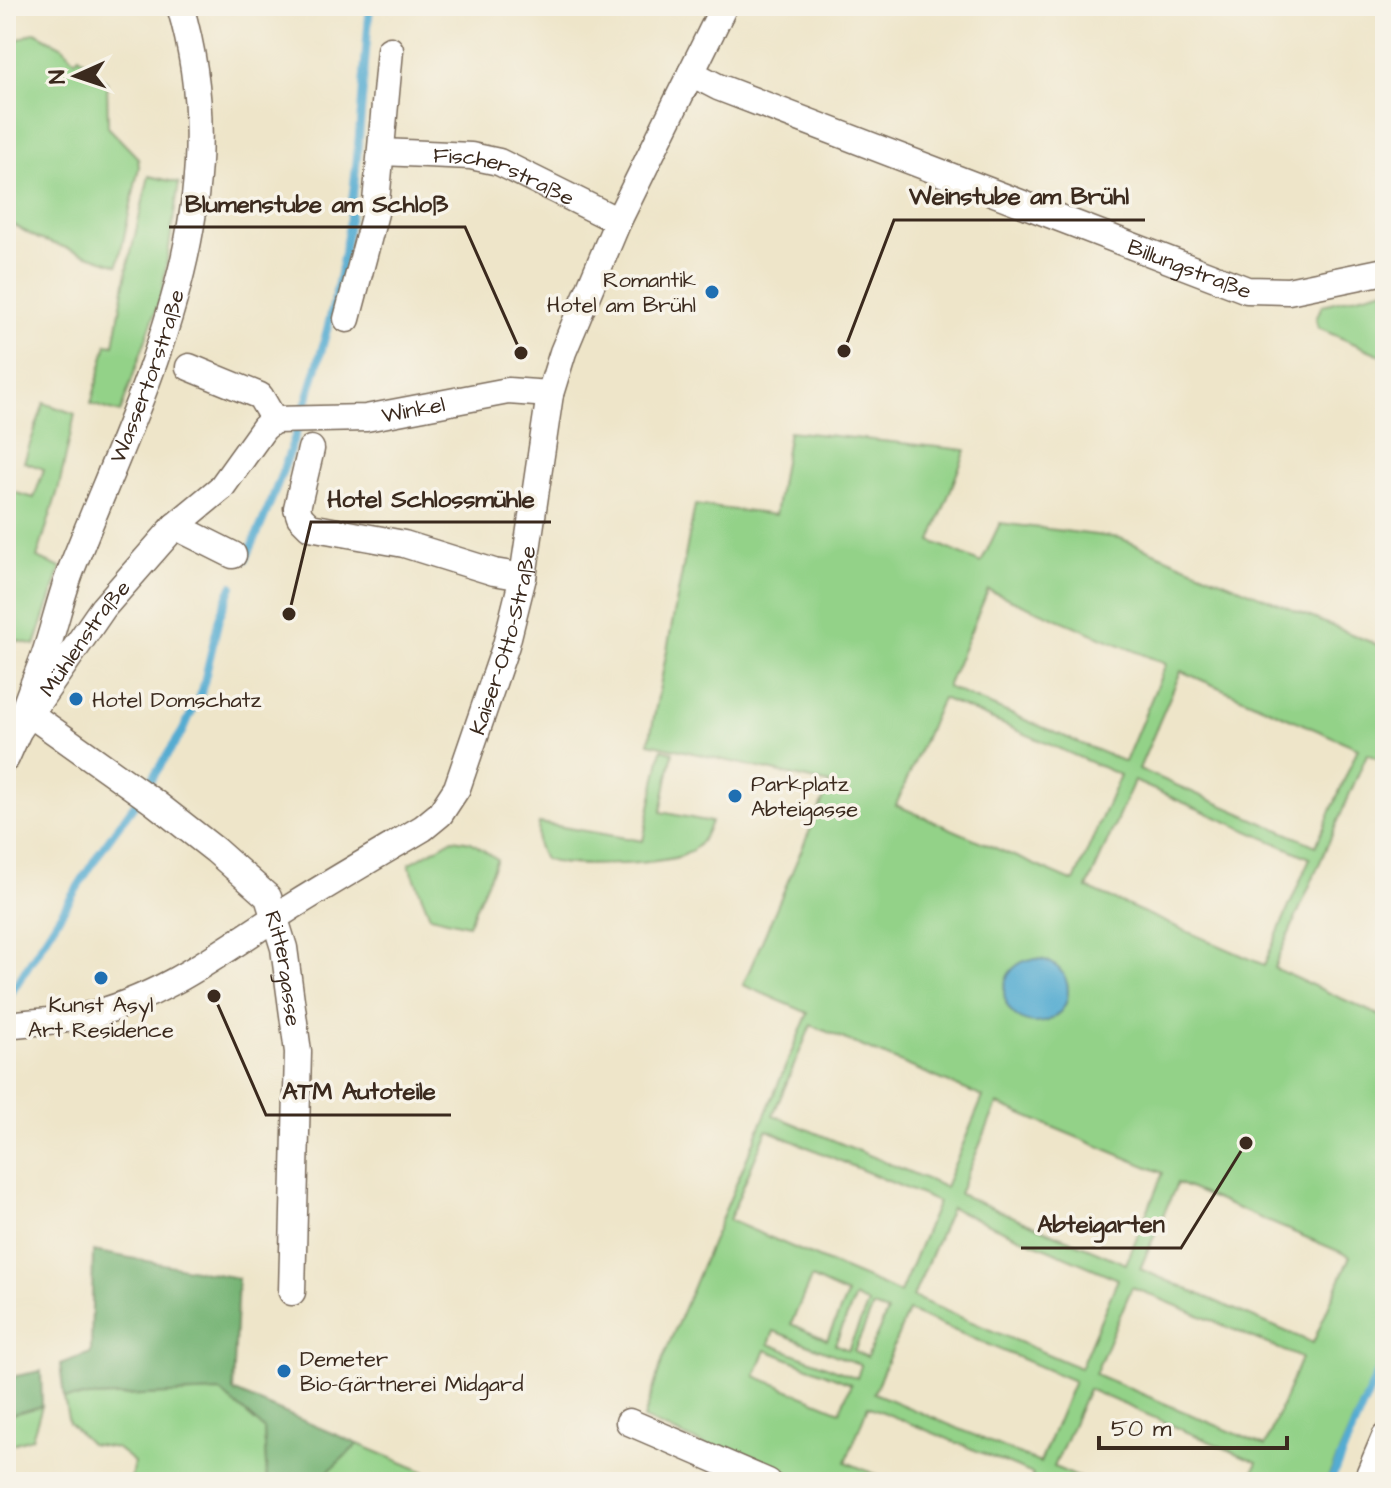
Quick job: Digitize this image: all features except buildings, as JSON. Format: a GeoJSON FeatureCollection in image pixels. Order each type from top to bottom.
{"type":"FeatureCollection","features":[{"type":"Feature","properties":{"kind":"street","name":"Wassertorstraße"},"geometry":{"type":"LineString","coordinates":[[24,722],[26,700],[70,575],[158,353],[188,251],[196,177],[197,117],[191,49],[180,6]]}},
{"type":"Feature","properties":{"kind":"street","name":"Kaiser-Otto-Straße"},"geometry":{"type":"LineString","coordinates":[[7,1024],[84,1016],[144,995],[228,951],[423,828],[450,801],[463,775],[506,645],[523,577],[550,394],[563,352],[618,221],[724,6]]}},
{"type":"Feature","properties":{"kind":"street"},"geometry":{"type":"LineString","coordinates":[[347,319],[371,230],[382,152],[390,50]]}},
{"type":"Feature","properties":{"kind":"street","name":"Billungstraße"},"geometry":{"type":"LineString","coordinates":[[691,73],[718,87],[1247,290],[1288,291],[1385,271]]}},
{"type":"Feature","properties":{"kind":"street","name":"Fischerstraße"},"geometry":{"type":"LineString","coordinates":[[382,152],[471,156],[499,162],[618,221]]}},
{"type":"Feature","properties":{"kind":"street"},"geometry":{"type":"LineString","coordinates":[[189,367],[260,396],[290,419]]}},
{"type":"Feature","properties":{"kind":"street","name":"Winkel"},"geometry":{"type":"LineString","coordinates":[[290,419],[366,418],[508,391],[550,394]]}},
{"type":"Feature","properties":{"kind":"street","name":"Mühlenstraße"},"geometry":{"type":"LineString","coordinates":[[6,758],[24,722],[103,608],[175,526],[221,488],[264,428],[290,419]]}},
{"type":"Feature","properties":{"kind":"street"},"geometry":{"type":"LineString","coordinates":[[311,449],[297,508],[300,517],[310,527],[404,544],[494,572],[523,577]]}},
{"type":"Feature","properties":{"kind":"street"},"geometry":{"type":"LineString","coordinates":[[175,526],[233,555]]}},
{"type":"Feature","properties":{"kind":"street","name":"Rittergasse"},"geometry":{"type":"LineString","coordinates":[[24,722],[145,796],[268,897],[286,962],[298,1052],[292,1292]]}},
{"type":"Feature","properties":{"kind":"street"},"geometry":{"type":"LineString","coordinates":[[629,1422],[768,1482]]}},
{"type":"Feature","properties":{"kind":"street"},"geometry":{"type":"LineString","coordinates":[[1366,1482],[1385,1437]]}},
{"type":"Feature","properties":{"kind":"green space"},"geometry":{"type":"Polygon","coordinates":[[[35,32],[63,47],[75,60],[79,56],[107,83],[108,127],[138,158],[139,167],[118,265],[39,239],[6,221],[6,45],[35,32]]]}},
{"type":"Feature","properties":{"kind":"green space"},"geometry":{"type":"Polygon","coordinates":[[[149,176],[179,183],[162,293],[120,413],[91,404],[107,344],[114,345],[128,265],[149,176]]]}},
{"type":"Feature","properties":{"kind":"green space"},"geometry":{"type":"Polygon","coordinates":[[[1385,289],[1385,357],[1318,328],[1316,319],[1322,305],[1385,289]]]}},
{"type":"Feature","properties":{"kind":"green space"},"geometry":{"type":"Polygon","coordinates":[[[44,403],[75,414],[59,487],[37,558],[61,568],[35,645],[15,640],[11,652],[6,648],[6,505],[13,492],[34,498],[44,469],[24,462],[44,403]]]}},
{"type":"Feature","properties":{"kind":"green space"},"geometry":{"type":"Polygon","coordinates":[[[789,431],[966,450],[931,541],[981,563],[1000,523],[1120,538],[1385,648],[1385,762],[1367,754],[1274,968],[1385,1018],[1385,1350],[1326,1482],[1249,1482],[1257,1462],[1088,1389],[1054,1467],[1089,1482],[1030,1482],[1033,1474],[868,1406],[846,1462],[894,1482],[791,1482],[644,1419],[663,1358],[808,1013],[743,985],[830,784],[649,743],[695,505],[775,515],[789,431]],[[988,590],[947,687],[1125,762],[1166,664],[988,590]],[[1181,671],[1139,769],[1316,846],[1358,748],[1181,671]],[[942,698],[896,805],[1074,882],[1120,775],[942,698]],[[1134,781],[1087,888],[1264,965],[1310,858],[1134,781]],[[811,1025],[773,1115],[945,1187],[983,1097],[811,1025]],[[997,1104],[959,1194],[1126,1264],[1163,1173],[997,1104]],[[767,1130],[729,1220],[900,1293],[938,1202],[767,1130]],[[1177,1183],[1140,1269],[1313,1343],[1350,1256],[1177,1183]],[[951,1208],[913,1297],[1080,1368],[1118,1279],[951,1208]],[[811,1278],[791,1324],[827,1340],[847,1295],[811,1278]],[[1132,1287],[1095,1374],[1265,1446],[1301,1358],[1132,1287]],[[855,1298],[835,1344],[848,1350],[868,1304],[855,1298]],[[873,1307],[854,1351],[867,1357],[887,1312],[873,1307]],[[908,1311],[874,1393],[1040,1463],[1074,1381],[908,1311]],[[774,1331],[769,1344],[857,1378],[861,1365],[774,1331]],[[766,1350],[755,1376],[840,1411],[851,1384],[766,1350]]]}},
{"type":"Feature","properties":{"kind":"green space"},"geometry":{"type":"Polygon","coordinates":[[[662,749],[673,752],[661,812],[711,822],[694,849],[673,858],[635,863],[569,864],[543,858],[537,843],[539,823],[643,841],[662,749]]]}},
{"type":"Feature","properties":{"kind":"green space"},"geometry":{"type":"Polygon","coordinates":[[[453,839],[471,842],[497,859],[468,925],[430,916],[409,864],[453,839]]]}},
{"type":"Feature","properties":{"kind":"green space"},"geometry":{"type":"Polygon","coordinates":[[[93,1251],[238,1278],[233,1391],[358,1444],[317,1482],[267,1482],[264,1429],[221,1392],[64,1398],[60,1364],[91,1353],[93,1251]]]}},
{"type":"Feature","properties":{"kind":"green space"},"geometry":{"type":"Polygon","coordinates":[[[41,1371],[42,1406],[6,1416],[6,1378],[41,1371]]]}},
{"type":"Feature","properties":{"kind":"green space"},"geometry":{"type":"Polygon","coordinates":[[[221,1392],[264,1429],[267,1482],[130,1482],[134,1462],[116,1448],[90,1444],[69,1423],[64,1398],[221,1392]]]}},
{"type":"Feature","properties":{"kind":"green space"},"geometry":{"type":"Polygon","coordinates":[[[42,1406],[32,1438],[6,1446],[6,1416],[42,1406]]]}},
{"type":"Feature","properties":{"kind":"green space"},"geometry":{"type":"Polygon","coordinates":[[[358,1444],[449,1482],[317,1482],[358,1444]]]}},
{"type":"Feature","properties":{"kind":"water"},"geometry":{"type":"Polygon","coordinates":[[[1030,959],[1042,959],[1059,968],[1066,979],[1066,1003],[1059,1014],[1042,1023],[1030,1023],[1018,1018],[1009,1009],[1004,997],[1004,985],[1009,973],[1018,964],[1030,959]]]}},
{"type":"Feature","properties":{"kind":"waterway"},"geometry":{"type":"LineString","coordinates":[[246,559],[295,435],[334,303],[353,191],[370,6]]}},
{"type":"Feature","properties":{"kind":"waterway"},"geometry":{"type":"LineString","coordinates":[[6,1001],[101,850],[182,732],[202,691],[219,618],[232,586]]}},
{"type":"Feature","properties":{"kind":"waterway"},"geometry":{"type":"LineString","coordinates":[[1330,1482],[1385,1356]]}},
{"type":"Feature","properties":{"kind":"place","name":"Romantik Hotel am Brühl"},"geometry":{"type":"Point","coordinates":[712,292]}},
{"type":"Feature","properties":{"kind":"place","name":"Weinstube am Brühl"},"geometry":{"type":"Point","coordinates":[844,351]}},
{"type":"Feature","properties":{"kind":"place","name":"Blumenstube am Schloß"},"geometry":{"type":"Point","coordinates":[521,353]}},
{"type":"Feature","properties":{"kind":"place","name":"Hotel Schlossmühle"},"geometry":{"type":"Point","coordinates":[289,614]}},
{"type":"Feature","properties":{"kind":"place","name":"Hotel Domschatz"},"geometry":{"type":"Point","coordinates":[76,699]}},
{"type":"Feature","properties":{"kind":"place","name":"Parkplatz Abteigasse"},"geometry":{"type":"Point","coordinates":[735,796]}},
{"type":"Feature","properties":{"kind":"place","name":"Kunst Asyl Art Residence"},"geometry":{"type":"Point","coordinates":[101,978]}},
{"type":"Feature","properties":{"kind":"place","name":"ATM Autoteile"},"geometry":{"type":"Point","coordinates":[214,996]}},
{"type":"Feature","properties":{"kind":"place","name":"Abteigarten"},"geometry":{"type":"Point","coordinates":[1246,1143]}},
{"type":"Feature","properties":{"kind":"place","name":"Demeter Bio-Gärtnerei Midgard"},"geometry":{"type":"Point","coordinates":[284,1371]}}]}
